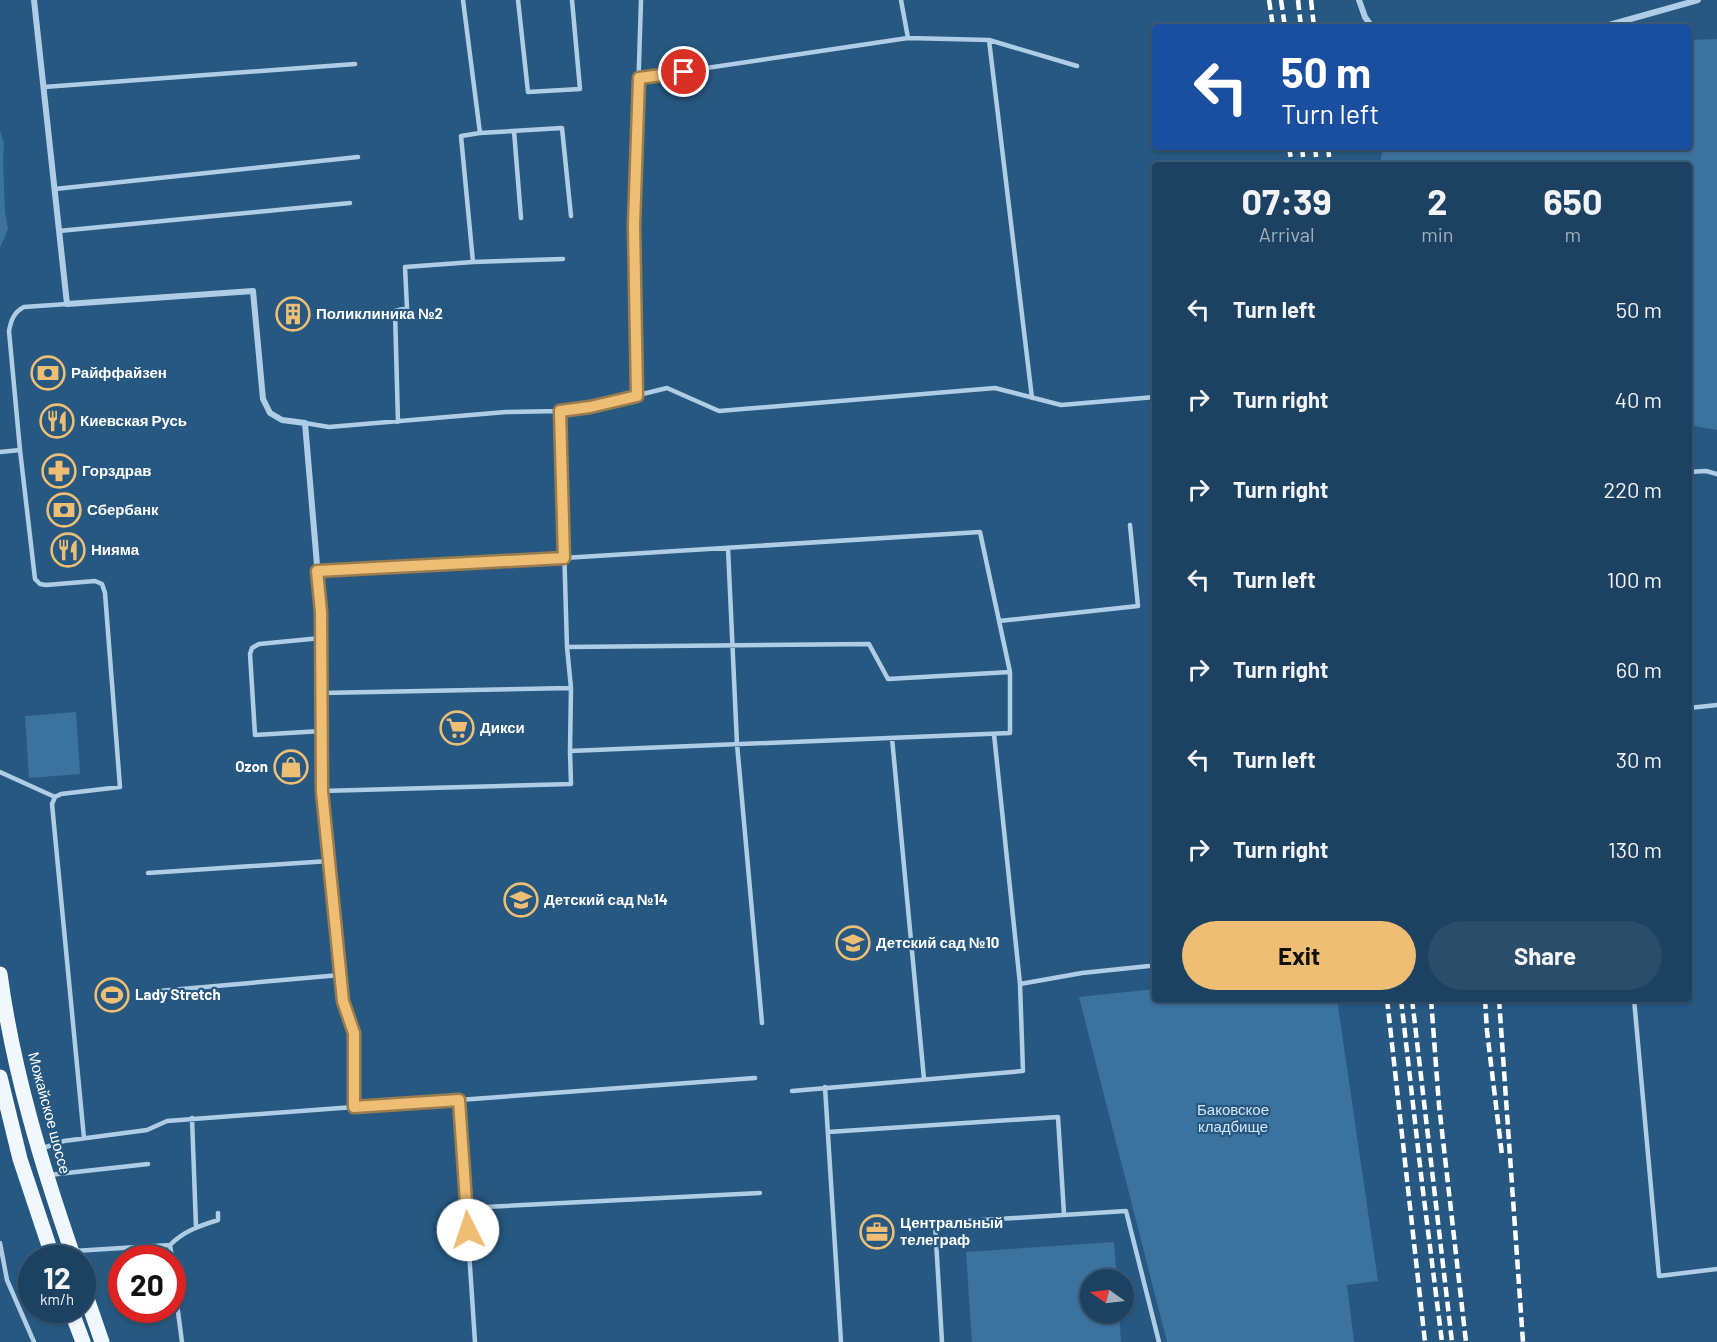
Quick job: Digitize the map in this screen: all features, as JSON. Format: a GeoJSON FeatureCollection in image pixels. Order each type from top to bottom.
{"type":"FeatureCollection","features":[{"type":"Feature","properties":{"kind":"main road","name":"Можайское шоссе"},"geometry":{"type":"LineString","coordinates":[[0,974],[13,1050],[38,1149],[69,1245]]}},
{"type":"Feature","properties":{"kind":"main road"},"geometry":{"type":"LineString","coordinates":[[0,1077],[20,1159],[49,1245]]}},
{"type":"Feature","properties":{"kind":"main road"},"geometry":{"type":"LineString","coordinates":[[76,1323],[83,1342]]}},
{"type":"Feature","properties":{"kind":"main road"},"geometry":{"type":"LineString","coordinates":[[95,1323],[102,1342]]}},
{"type":"Feature","properties":{"kind":"street"},"geometry":{"type":"LineString","coordinates":[[34,0],[67,304],[253,291],[263,399],[270,413],[282,420],[304,423],[321,612],[322,791],[343,1001],[354,1033],[354,1107],[459,1100]]}},
{"type":"Feature","properties":{"kind":"street"},"geometry":{"type":"LineString","coordinates":[[1359,0],[1370,24]]}},
{"type":"Feature","properties":{"kind":"street"},"geometry":{"type":"LineString","coordinates":[[1613,24],[1698,0]]}},
{"type":"Feature","properties":{"kind":"lane"},"geometry":{"type":"LineString","coordinates":[[463,0],[480,133]]}},
{"type":"Feature","properties":{"kind":"lane"},"geometry":{"type":"LineString","coordinates":[[518,0],[528,92],[580,88],[572,0]]}},
{"type":"Feature","properties":{"kind":"lane"},"geometry":{"type":"LineString","coordinates":[[637,396],[634,225],[642,0]]}},
{"type":"Feature","properties":{"kind":"lane"},"geometry":{"type":"LineString","coordinates":[[901,0],[908,38]]}},
{"type":"Feature","properties":{"kind":"lane"},"geometry":{"type":"LineString","coordinates":[[639,78],[908,38],[989,40],[1077,66]]}},
{"type":"Feature","properties":{"kind":"lane"},"geometry":{"type":"LineString","coordinates":[[989,40],[1032,398]]}},
{"type":"Feature","properties":{"kind":"lane"},"geometry":{"type":"LineString","coordinates":[[44,87],[356,64]]}},
{"type":"Feature","properties":{"kind":"lane"},"geometry":{"type":"LineString","coordinates":[[473,262],[461,136],[562,128],[571,216]]}},
{"type":"Feature","properties":{"kind":"lane"},"geometry":{"type":"LineString","coordinates":[[514,131],[521,218]]}},
{"type":"Feature","properties":{"kind":"lane"},"geometry":{"type":"LineString","coordinates":[[55,189],[358,157]]}},
{"type":"Feature","properties":{"kind":"lane"},"geometry":{"type":"LineString","coordinates":[[59,231],[350,203]]}},
{"type":"Feature","properties":{"kind":"lane"},"geometry":{"type":"LineString","coordinates":[[398,422],[395,311],[407,308],[405,267],[563,259]]}},
{"type":"Feature","properties":{"kind":"lane"},"geometry":{"type":"LineString","coordinates":[[67,304],[24,307],[14,314],[9,331],[35,579],[45,585],[95,581],[102,584],[105,593],[120,787],[61,794],[55,797],[52,804],[84,1138]]}},
{"type":"Feature","properties":{"kind":"lane"},"geometry":{"type":"LineString","coordinates":[[304,423],[329,428],[506,412],[560,411],[590,407],[667,388],[719,411],[995,388],[1060,405],[1152,398]]}},
{"type":"Feature","properties":{"kind":"lane"},"geometry":{"type":"LineString","coordinates":[[322,791],[571,784],[571,688],[567,647],[560,411]]}},
{"type":"Feature","properties":{"kind":"lane"},"geometry":{"type":"LineString","coordinates":[[0,452],[20,450]]}},
{"type":"Feature","properties":{"kind":"lane"},"geometry":{"type":"LineString","coordinates":[[1692,472],[1706,471],[1717,474]]}},
{"type":"Feature","properties":{"kind":"lane"},"geometry":{"type":"LineString","coordinates":[[999,621],[1138,606],[1130,525]]}},
{"type":"Feature","properties":{"kind":"lane"},"geometry":{"type":"LineString","coordinates":[[317,571],[980,532],[1010,672],[1010,733],[570,751]]}},
{"type":"Feature","properties":{"kind":"lane"},"geometry":{"type":"LineString","coordinates":[[728,548],[737,744],[762,1023]]}},
{"type":"Feature","properties":{"kind":"lane"},"geometry":{"type":"LineString","coordinates":[[321,638],[259,644],[252,648],[250,654],[255,735],[321,731]]}},
{"type":"Feature","properties":{"kind":"lane"},"geometry":{"type":"LineString","coordinates":[[567,647],[868,644],[888,679],[1010,672]]}},
{"type":"Feature","properties":{"kind":"lane"},"geometry":{"type":"LineString","coordinates":[[321,693],[571,688]]}},
{"type":"Feature","properties":{"kind":"lane"},"geometry":{"type":"LineString","coordinates":[[1692,708],[1717,705]]}},
{"type":"Feature","properties":{"kind":"lane"},"geometry":{"type":"LineString","coordinates":[[792,1091],[1023,1071],[1020,984],[994,734]]}},
{"type":"Feature","properties":{"kind":"lane"},"geometry":{"type":"LineString","coordinates":[[892,738],[924,1079]]}},
{"type":"Feature","properties":{"kind":"lane"},"geometry":{"type":"LineString","coordinates":[[0,772],[55,797]]}},
{"type":"Feature","properties":{"kind":"lane"},"geometry":{"type":"LineString","coordinates":[[148,873],[329,861]]}},
{"type":"Feature","properties":{"kind":"lane"},"geometry":{"type":"LineString","coordinates":[[1020,984],[1082,973],[1149,966]]}},
{"type":"Feature","properties":{"kind":"lane"},"geometry":{"type":"LineString","coordinates":[[159,991],[340,975]]}},
{"type":"Feature","properties":{"kind":"lane"},"geometry":{"type":"LineString","coordinates":[[1634,1002],[1659,1276],[1717,1269]]}},
{"type":"Feature","properties":{"kind":"lane"},"geometry":{"type":"LineString","coordinates":[[475,1342],[459,1100],[755,1078]]}},
{"type":"Feature","properties":{"kind":"lane"},"geometry":{"type":"LineString","coordinates":[[825,1088],[841,1342]]}},
{"type":"Feature","properties":{"kind":"lane"},"geometry":{"type":"LineString","coordinates":[[38,1149],[64,1141],[147,1130],[167,1121],[354,1107]]}},
{"type":"Feature","properties":{"kind":"lane"},"geometry":{"type":"LineString","coordinates":[[828,1132],[1058,1117],[1064,1214]]}},
{"type":"Feature","properties":{"kind":"lane"},"geometry":{"type":"LineString","coordinates":[[192,1118],[196,1227]]}},
{"type":"Feature","properties":{"kind":"lane"},"geometry":{"type":"LineString","coordinates":[[47,1175],[148,1164]]}},
{"type":"Feature","properties":{"kind":"lane"},"geometry":{"type":"LineString","coordinates":[[466,1208],[760,1193]]}},
{"type":"Feature","properties":{"kind":"lane"},"geometry":{"type":"LineString","coordinates":[[942,1342],[935,1222],[1126,1210],[1159,1342]]}},
{"type":"Feature","properties":{"kind":"lane"},"geometry":{"type":"LineString","coordinates":[[170,1245],[196,1227],[218,1220],[218,1213]]}},
{"type":"Feature","properties":{"kind":"lane"},"geometry":{"type":"LineString","coordinates":[[0,1243],[7,1280],[34,1342]]}},
{"type":"Feature","properties":{"kind":"lane"},"geometry":{"type":"LineString","coordinates":[[180,1323],[182,1342]]}},
{"type":"Feature","properties":{"kind":"green space"},"geometry":{"type":"Polygon","coordinates":[[[1717,39],[1717,430],[1692,426],[1692,162],[1380,162],[1382,150],[1692,150],[1692,40],[1717,39]]]}},
{"type":"Feature","properties":{"kind":"green space"},"geometry":{"type":"Polygon","coordinates":[[[0,131],[4,143],[5,212],[8,229],[0,248],[0,131]]]}},
{"type":"Feature","properties":{"kind":"green space"},"geometry":{"type":"Polygon","coordinates":[[[76,712],[80,774],[29,778],[25,716],[76,712]]]}},
{"type":"Feature","properties":{"kind":"green space","name":"Баковское кладбище"},"geometry":{"type":"Polygon","coordinates":[[[1152,989],[1152,1002],[1337,1002],[1378,1281],[1347,1285],[1354,1342],[1167,1342],[1079,997],[1152,989]]]}},
{"type":"Feature","properties":{"kind":"green space"},"geometry":{"type":"Polygon","coordinates":[[[1114,1242],[1116,1269],[1080,1269],[1080,1323],[1120,1323],[1121,1342],[972,1342],[966,1252],[1114,1242]]]}},
{"type":"Feature","properties":{"kind":"railway"},"geometry":{"type":"LineString","coordinates":[[1269,0],[1273,24]]}},
{"type":"Feature","properties":{"kind":"railway"},"geometry":{"type":"LineString","coordinates":[[1281,0],[1285,24]]}},
{"type":"Feature","properties":{"kind":"railway"},"geometry":{"type":"LineString","coordinates":[[1298,0],[1301,24]]}},
{"type":"Feature","properties":{"kind":"railway"},"geometry":{"type":"LineString","coordinates":[[1311,0],[1314,24]]}},
{"type":"Feature","properties":{"kind":"railway"},"geometry":{"type":"LineString","coordinates":[[1290,150],[1292,162]]}},
{"type":"Feature","properties":{"kind":"railway"},"geometry":{"type":"LineString","coordinates":[[1302,150],[1304,162]]}},
{"type":"Feature","properties":{"kind":"railway"},"geometry":{"type":"LineString","coordinates":[[1315,150],[1317,162]]}},
{"type":"Feature","properties":{"kind":"railway"},"geometry":{"type":"LineString","coordinates":[[1328,150],[1330,162]]}},
{"type":"Feature","properties":{"kind":"railway"},"geometry":{"type":"LineString","coordinates":[[1387,1002],[1425,1342]]}},
{"type":"Feature","properties":{"kind":"railway"},"geometry":{"type":"LineString","coordinates":[[1401,1002],[1442,1342]]}},
{"type":"Feature","properties":{"kind":"railway"},"geometry":{"type":"LineString","coordinates":[[1412,1002],[1452,1342]]}},
{"type":"Feature","properties":{"kind":"railway"},"geometry":{"type":"LineString","coordinates":[[1431,1002],[1439,1105],[1466,1342]]}},
{"type":"Feature","properties":{"kind":"railway"},"geometry":{"type":"LineString","coordinates":[[1485,1002],[1502,1155]]}},
{"type":"Feature","properties":{"kind":"railway"},"geometry":{"type":"LineString","coordinates":[[1499,1002],[1523,1342]]}},
{"type":"Feature","properties":{"kind":"place","name":"Поликлиника №2"},"geometry":{"type":"Point","coordinates":[293,314]}},
{"type":"Feature","properties":{"kind":"place","name":"Райффайзен"},"geometry":{"type":"Point","coordinates":[48,373]}},
{"type":"Feature","properties":{"kind":"place","name":"Киевская Русь"},"geometry":{"type":"Point","coordinates":[57,421]}},
{"type":"Feature","properties":{"kind":"place","name":"Горздрав"},"geometry":{"type":"Point","coordinates":[59,471]}},
{"type":"Feature","properties":{"kind":"place","name":"Сбербанк"},"geometry":{"type":"Point","coordinates":[64,510]}},
{"type":"Feature","properties":{"kind":"place","name":"Нияма"},"geometry":{"type":"Point","coordinates":[68,550]}},
{"type":"Feature","properties":{"kind":"place","name":"Дикси"},"geometry":{"type":"Point","coordinates":[457,728]}},
{"type":"Feature","properties":{"kind":"place","name":"Ozon"},"geometry":{"type":"Point","coordinates":[291,767]}},
{"type":"Feature","properties":{"kind":"place","name":"Детский сад №14"},"geometry":{"type":"Point","coordinates":[521,900]}},
{"type":"Feature","properties":{"kind":"place","name":"Детский сад №10"},"geometry":{"type":"Point","coordinates":[853,943]}},
{"type":"Feature","properties":{"kind":"place","name":"Lady Stretch"},"geometry":{"type":"Point","coordinates":[112,995]}},
{"type":"Feature","properties":{"kind":"place","name":"Центральный телеграф"},"geometry":{"type":"Point","coordinates":[877,1232]}},
{"type":"Feature","properties":{"kind":"route"},"geometry":{"type":"LineString","coordinates":[[468,1230],[459,1100],[354,1107],[354,1033],[343,1001],[322,791],[321,612],[317,571],[564,558],[560,411],[590,407],[637,396],[634,225],[639,78],[684,72]]}}]}
